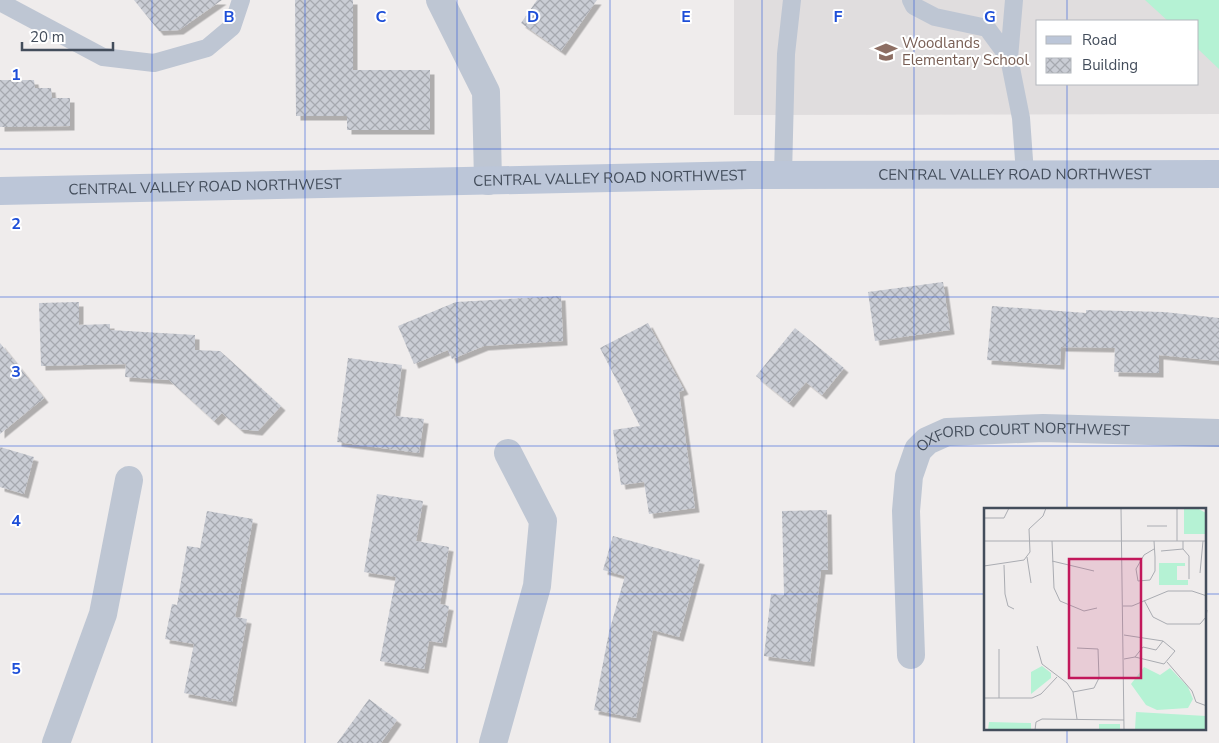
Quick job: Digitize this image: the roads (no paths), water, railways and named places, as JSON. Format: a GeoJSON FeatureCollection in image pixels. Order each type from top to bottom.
{"type":"FeatureCollection","features":[{"type":"Feature","properties":{"kind":"main road","name":"CENTRAL VALLEY ROAD NORTHWEST"},"geometry":{"type":"LineString","coordinates":[[0,191],[783,175],[1219,174]]}},
{"type":"Feature","properties":{"kind":"street"},"geometry":{"type":"LineString","coordinates":[[440,0],[486,92],[488,181]]}},
{"type":"Feature","properties":{"kind":"street","name":"OXFORD COURT NORTHWEST"},"geometry":{"type":"LineString","coordinates":[[911,655],[906,512],[909,476],[918,450],[927,441],[947,432],[1043,428],[1219,433]]}},
{"type":"Feature","properties":{"kind":"street"},"geometry":{"type":"LineString","coordinates":[[493,743],[537,586],[543,521],[508,453]]}},
{"type":"Feature","properties":{"kind":"street"},"geometry":{"type":"LineString","coordinates":[[56,743],[103,614],[128,480]]}},
{"type":"Feature","properties":{"kind":"lane"},"geometry":{"type":"LineString","coordinates":[[0,2],[103,57],[154,64],[207,48],[232,27],[242,0]]}},
{"type":"Feature","properties":{"kind":"lane"},"geometry":{"type":"LineString","coordinates":[[783,175],[786,54],[792,0]]}},
{"type":"Feature","properties":{"kind":"lane"},"geometry":{"type":"LineString","coordinates":[[911,0],[914,6],[935,17],[988,28],[1009,58]]}},
{"type":"Feature","properties":{"kind":"lane"},"geometry":{"type":"LineString","coordinates":[[1014,0],[1009,58],[1020,118],[1025,174]]}},
{"type":"Feature","properties":{"kind":"place","name":"Woodlands Elementary School"},"geometry":{"type":"Point","coordinates":[886,52]}}]}
